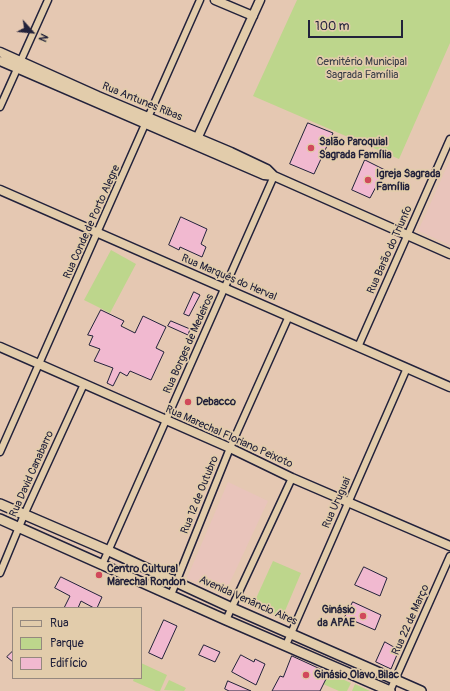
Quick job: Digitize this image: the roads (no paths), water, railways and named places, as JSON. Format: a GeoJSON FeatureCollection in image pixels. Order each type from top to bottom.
{"type":"FeatureCollection","features":[{"type":"Feature","properties":{"kind":"main road","name":"Avenida Venâncio Aires"},"geometry":{"type":"LineString","coordinates":[[0,504],[421,691]]}},
{"type":"Feature","properties":{"kind":"main road"},"geometry":{"type":"LineString","coordinates":[[0,519],[226,620],[390,691]]}},
{"type":"Feature","properties":{"kind":"main road"},"geometry":{"type":"LineString","coordinates":[[53,542],[59,530]]}},
{"type":"Feature","properties":{"kind":"street"},"geometry":{"type":"LineString","coordinates":[[0,107],[48,0]]}},
{"type":"Feature","properties":{"kind":"street","name":"Rua Conde de Porto Alegre"},"geometry":{"type":"LineString","coordinates":[[0,452],[200,0]]}},
{"type":"Feature","properties":{"kind":"street"},"geometry":{"type":"LineString","coordinates":[[215,0],[252,16]]}},
{"type":"Feature","properties":{"kind":"street"},"geometry":{"type":"LineString","coordinates":[[196,140],[260,0]]}},
{"type":"Feature","properties":{"kind":"street","name":"Rua Antunes Ribas"},"geometry":{"type":"LineString","coordinates":[[0,52],[19,65]]}},
{"type":"Feature","properties":{"kind":"street","name":"Rua Antunes Ribas"},"geometry":{"type":"LineString","coordinates":[[0,60],[19,65],[147,121],[267,169],[274,176],[450,254]]}},
{"type":"Feature","properties":{"kind":"street","name":"Rua Barão do Triunfo"},"geometry":{"type":"LineString","coordinates":[[358,347],[450,139]]}},
{"type":"Feature","properties":{"kind":"street","name":"Rua Borges de Medeiros"},"geometry":{"type":"LineString","coordinates":[[102,565],[274,176]]}},
{"type":"Feature","properties":{"kind":"street","name":"Rua Marquês do Herval"},"geometry":{"type":"LineString","coordinates":[[0,190],[450,387]]}},
{"type":"Feature","properties":{"kind":"street","name":"Rua 12 de Outubro"},"geometry":{"type":"LineString","coordinates":[[171,595],[230,448],[289,316]]}},
{"type":"Feature","properties":{"kind":"street","name":"Rua Marechal Floriano Peixoto"},"geometry":{"type":"LineString","coordinates":[[0,347],[230,448],[292,478],[349,501],[450,546]]}},
{"type":"Feature","properties":{"kind":"street","name":"Rua Uruguai"},"geometry":{"type":"LineString","coordinates":[[286,645],[407,368]]}},
{"type":"Feature","properties":{"kind":"street","name":"Rua David Canabarro"},"geometry":{"type":"LineString","coordinates":[[0,573],[20,528],[24,515],[84,384]]}},
{"type":"Feature","properties":{"kind":"street"},"geometry":{"type":"LineString","coordinates":[[226,620],[292,478]]}},
{"type":"Feature","properties":{"kind":"street","name":"Rua 22 de Março"},"geometry":{"type":"LineString","coordinates":[[390,691],[450,556]]}},
{"type":"Feature","properties":{"kind":"place","name":"Salão Paroquial Sagrada Família"},"geometry":{"type":"Point","coordinates":[311,148]}},
{"type":"Feature","properties":{"kind":"place","name":"Igreja Sagrada Família"},"geometry":{"type":"Point","coordinates":[368,180]}},
{"type":"Feature","properties":{"kind":"place","name":"Debacco"},"geometry":{"type":"Point","coordinates":[188,402]}},
{"type":"Feature","properties":{"kind":"place","name":"Centro Cultural Marechal Rondon"},"geometry":{"type":"Point","coordinates":[99,575]}},
{"type":"Feature","properties":{"kind":"place","name":"Ginásio da APAE"},"geometry":{"type":"Point","coordinates":[363,616]}},
{"type":"Feature","properties":{"kind":"place","name":"Ginásio Olavo Bilac"},"geometry":{"type":"Point","coordinates":[306,675]}},
{"type":"Feature","properties":{"kind":"park label","name":"Cemitério Municipal Sagrada Família"},"geometry":{"type":"Point","coordinates":[362,68]}}]}
